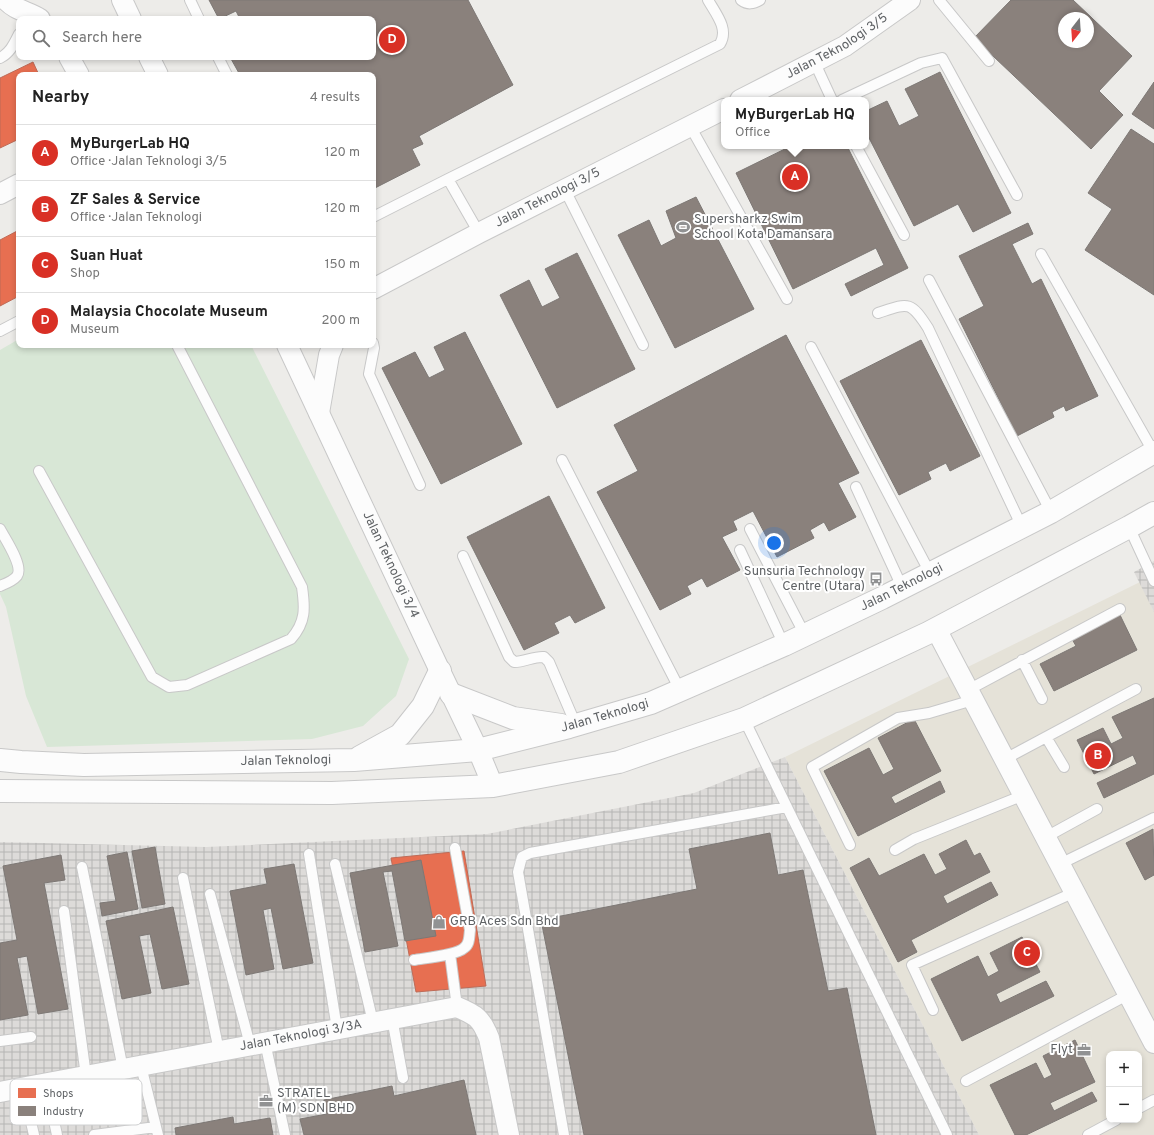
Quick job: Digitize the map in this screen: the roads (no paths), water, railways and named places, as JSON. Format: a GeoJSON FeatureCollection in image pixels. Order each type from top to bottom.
{"type":"FeatureCollection","features":[{"type":"Feature","properties":{"kind":"street"},"geometry":{"type":"LineString","coordinates":[[6,0],[13,7],[29,16]]}},
{"type":"Feature","properties":{"kind":"street"},"geometry":{"type":"LineString","coordinates":[[122,0],[130,16]]}},
{"type":"Feature","properties":{"kind":"street","name":"Jalan Teknologi 3/5"},"geometry":{"type":"LineString","coordinates":[[746,97],[845,46],[910,0]]}},
{"type":"Feature","properties":{"kind":"street"},"geometry":{"type":"LineString","coordinates":[[150,60],[156,72]]}},
{"type":"Feature","properties":{"kind":"street","name":"Jalan Teknologi 3/5"},"geometry":{"type":"LineString","coordinates":[[376,287],[479,233],[721,110]]}},
{"type":"Feature","properties":{"kind":"street"},"geometry":{"type":"LineString","coordinates":[[0,194],[16,186]]}},
{"type":"Feature","properties":{"kind":"street","name":"Jalan Teknologi 3/4"},"geometry":{"type":"LineString","coordinates":[[288,348],[478,750],[492,786]]}},
{"type":"Feature","properties":{"kind":"street"},"geometry":{"type":"LineString","coordinates":[[319,413],[329,355],[332,348]]}},
{"type":"Feature","properties":{"kind":"street","name":"Jalan Teknologi"},"geometry":{"type":"LineString","coordinates":[[0,760],[84,765],[354,760],[478,750],[572,726],[651,703],[784,645],[1051,512],[1154,452]]}},
{"type":"Feature","properties":{"kind":"street"},"geometry":{"type":"LineString","coordinates":[[5,794],[332,793],[492,786],[619,762],[744,719],[936,629],[1154,513]]}},
{"type":"Feature","properties":{"kind":"street"},"geometry":{"type":"LineString","coordinates":[[936,629],[1154,1042]]}},
{"type":"Feature","properties":{"kind":"street"},"geometry":{"type":"LineString","coordinates":[[354,760],[400,735],[423,706],[440,671]]}},
{"type":"Feature","properties":{"kind":"street"},"geometry":{"type":"LineString","coordinates":[[451,694],[513,718],[572,726]]}},
{"type":"Feature","properties":{"kind":"street"},"geometry":{"type":"LineString","coordinates":[[0,766],[21,762]]}},
{"type":"Feature","properties":{"kind":"street"},"geometry":{"type":"LineString","coordinates":[[456,1007],[472,1013],[483,1024],[489,1038],[509,1135]]}},
{"type":"Feature","properties":{"kind":"street","name":"Jalan Teknologi 3/3A"},"geometry":{"type":"LineString","coordinates":[[69,1079],[456,1007]]}},
{"type":"Feature","properties":{"kind":"street","name":"Jalan Teknologi 3/3A"},"geometry":{"type":"LineString","coordinates":[[0,1092],[10,1090]]}},
{"type":"Feature","properties":{"kind":"lane"},"geometry":{"type":"LineString","coordinates":[[190,0],[198,16]]}},
{"type":"Feature","properties":{"kind":"lane"},"geometry":{"type":"LineString","coordinates":[[376,215],[720,44],[724,39],[724,29],[708,0]]}},
{"type":"Feature","properties":{"kind":"lane"},"geometry":{"type":"LineString","coordinates":[[741,0],[745,3],[752,4],[760,0]]}},
{"type":"Feature","properties":{"kind":"lane"},"geometry":{"type":"LineString","coordinates":[[938,0],[989,61]]}},
{"type":"Feature","properties":{"kind":"lane"},"geometry":{"type":"LineString","coordinates":[[0,58],[6,55],[16,41]]}},
{"type":"Feature","properties":{"kind":"lane"},"geometry":{"type":"LineString","coordinates":[[848,97],[921,63],[942,58],[1017,195]]}},
{"type":"Feature","properties":{"kind":"lane"},"geometry":{"type":"LineString","coordinates":[[220,60],[226,72]]}},
{"type":"Feature","properties":{"kind":"lane"},"geometry":{"type":"LineString","coordinates":[[814,61],[831,97]]}},
{"type":"Feature","properties":{"kind":"lane"},"geometry":{"type":"LineString","coordinates":[[690,126],[787,298]]}},
{"type":"Feature","properties":{"kind":"lane"},"geometry":{"type":"LineString","coordinates":[[858,149],[904,235]]}},
{"type":"Feature","properties":{"kind":"lane"},"geometry":{"type":"LineString","coordinates":[[448,179],[479,233]]}},
{"type":"Feature","properties":{"kind":"lane"},"geometry":{"type":"LineString","coordinates":[[565,190],[643,345]]}},
{"type":"Feature","properties":{"kind":"lane"},"geometry":{"type":"LineString","coordinates":[[1041,254],[1154,452]]}},
{"type":"Feature","properties":{"kind":"lane"},"geometry":{"type":"LineString","coordinates":[[929,280],[1051,512]]}},
{"type":"Feature","properties":{"kind":"lane"},"geometry":{"type":"LineString","coordinates":[[878,313],[899,306],[908,306],[917,312],[928,328],[1022,527]]}},
{"type":"Feature","properties":{"kind":"lane"},"geometry":{"type":"LineString","coordinates":[[0,331],[16,323]]}},
{"type":"Feature","properties":{"kind":"lane"},"geometry":{"type":"LineString","coordinates":[[810,347],[930,573]]}},
{"type":"Feature","properties":{"kind":"lane"},"geometry":{"type":"LineString","coordinates":[[39,471],[152,677],[169,687],[187,685],[291,639],[298,630],[303,617],[304,601],[302,587],[179,348]]}},
{"type":"Feature","properties":{"kind":"lane"},"geometry":{"type":"LineString","coordinates":[[374,348],[369,374],[420,485]]}},
{"type":"Feature","properties":{"kind":"lane"},"geometry":{"type":"LineString","coordinates":[[562,460],[680,690]]}},
{"type":"Feature","properties":{"kind":"lane"},"geometry":{"type":"LineString","coordinates":[[856,487],[902,587]]}},
{"type":"Feature","properties":{"kind":"lane"},"geometry":{"type":"LineString","coordinates":[[1129,527],[1154,581]]}},
{"type":"Feature","properties":{"kind":"lane"},"geometry":{"type":"LineString","coordinates":[[0,529],[18,563],[19,569],[17,576],[0,586]]}},
{"type":"Feature","properties":{"kind":"lane"},"geometry":{"type":"LineString","coordinates":[[750,529],[805,635]]}},
{"type":"Feature","properties":{"kind":"lane"},"geometry":{"type":"LineString","coordinates":[[740,550],[784,645]]}},
{"type":"Feature","properties":{"kind":"lane"},"geometry":{"type":"LineString","coordinates":[[463,556],[509,657],[514,662],[521,662],[537,656],[544,657],[549,662],[572,726]]}},
{"type":"Feature","properties":{"kind":"lane"},"geometry":{"type":"LineString","coordinates":[[850,845],[812,767],[898,718],[929,713],[970,695],[1022,660],[1120,609]]}},
{"type":"Feature","properties":{"kind":"lane"},"geometry":{"type":"LineString","coordinates":[[1022,660],[1042,699]]}},
{"type":"Feature","properties":{"kind":"lane"},"geometry":{"type":"LineString","coordinates":[[1005,759],[1136,689]]}},
{"type":"Feature","properties":{"kind":"lane"},"geometry":{"type":"LineString","coordinates":[[744,719],[947,1135]]}},
{"type":"Feature","properties":{"kind":"lane"},"geometry":{"type":"LineString","coordinates":[[1046,737],[1064,767]]}},
{"type":"Feature","properties":{"kind":"lane"},"geometry":{"type":"LineString","coordinates":[[895,850],[914,839],[1024,795]]}},
{"type":"Feature","properties":{"kind":"lane"},"geometry":{"type":"LineString","coordinates":[[564,1135],[518,872],[522,857],[530,853],[787,807]]}},
{"type":"Feature","properties":{"kind":"lane"},"geometry":{"type":"LineString","coordinates":[[1046,837],[1097,810]]}},
{"type":"Feature","properties":{"kind":"lane"},"geometry":{"type":"LineString","coordinates":[[1060,864],[1154,818]]}},
{"type":"Feature","properties":{"kind":"lane"},"geometry":{"type":"LineString","coordinates":[[414,960],[450,954],[464,949],[469,942],[470,930],[455,848]]}},
{"type":"Feature","properties":{"kind":"lane"},"geometry":{"type":"LineString","coordinates":[[309,854],[337,1029]]}},
{"type":"Feature","properties":{"kind":"lane"},"geometry":{"type":"LineString","coordinates":[[336,864],[382,1020],[403,1078]]}},
{"type":"Feature","properties":{"kind":"lane"},"geometry":{"type":"LineString","coordinates":[[82,867],[132,1067],[137,1079]]}},
{"type":"Feature","properties":{"kind":"lane"},"geometry":{"type":"LineString","coordinates":[[183,878],[220,1051]]}},
{"type":"Feature","properties":{"kind":"lane"},"geometry":{"type":"LineString","coordinates":[[933,1010],[912,965],[1075,892]]}},
{"type":"Feature","properties":{"kind":"lane"},"geometry":{"type":"LineString","coordinates":[[210,894],[258,1043],[285,1135]]}},
{"type":"Feature","properties":{"kind":"lane"},"geometry":{"type":"LineString","coordinates":[[64,911],[86,1076]]}},
{"type":"Feature","properties":{"kind":"lane"},"geometry":{"type":"LineString","coordinates":[[450,954],[456,1007]]}},
{"type":"Feature","properties":{"kind":"lane"},"geometry":{"type":"LineString","coordinates":[[966,1080],[1129,994]]}},
{"type":"Feature","properties":{"kind":"lane"},"geometry":{"type":"LineString","coordinates":[[0,1041],[31,1037]]}},
{"type":"Feature","properties":{"kind":"lane"},"geometry":{"type":"LineString","coordinates":[[94,1135],[158,1131],[142,1092]]}},
{"type":"Feature","properties":{"kind":"lane"},"geometry":{"type":"LineString","coordinates":[[1142,1106],[1154,1100]]}},
{"type":"Feature","properties":{"kind":"lane"},"geometry":{"type":"LineString","coordinates":[[1088,1135],[1110,1123]]}},
{"type":"Feature","properties":{"kind":"lane"},"geometry":{"type":"LineString","coordinates":[[32,1125],[34,1135]]}},
{"type":"Feature","properties":{"kind":"lane"},"geometry":{"type":"LineString","coordinates":[[55,1125],[57,1135]]}},
{"type":"Feature","properties":{"kind":"place","name":"Malaysia Chocolate Museum"},"geometry":{"type":"Point","coordinates":[392,40]}},
{"type":"Feature","properties":{"kind":"place","name":"MyBurgerLab HQ"},"geometry":{"type":"Point","coordinates":[795,177]}},
{"type":"Feature","properties":{"kind":"place","name":"Supersharkz Swim School Kota Damansara"},"geometry":{"type":"Point","coordinates":[683,227]}},
{"type":"Feature","properties":{"kind":"place","name":"Sunsuria Technology Centre (Utara)"},"geometry":{"type":"Point","coordinates":[876,579]}},
{"type":"Feature","properties":{"kind":"place","name":"ZF Sales & Service"},"geometry":{"type":"Point","coordinates":[1098,756]}},
{"type":"Feature","properties":{"kind":"place","name":"GRB Aces Sdn Bhd"},"geometry":{"type":"Point","coordinates":[439,922]}},
{"type":"Feature","properties":{"kind":"place","name":"Suan Huat"},"geometry":{"type":"Point","coordinates":[1027,953]}},
{"type":"Feature","properties":{"kind":"place","name":"Flyt"},"geometry":{"type":"Point","coordinates":[1084,1050]}},
{"type":"Feature","properties":{"kind":"place","name":"STRATEL (M) SDN BHD"},"geometry":{"type":"Point","coordinates":[266,1101]}}]}
